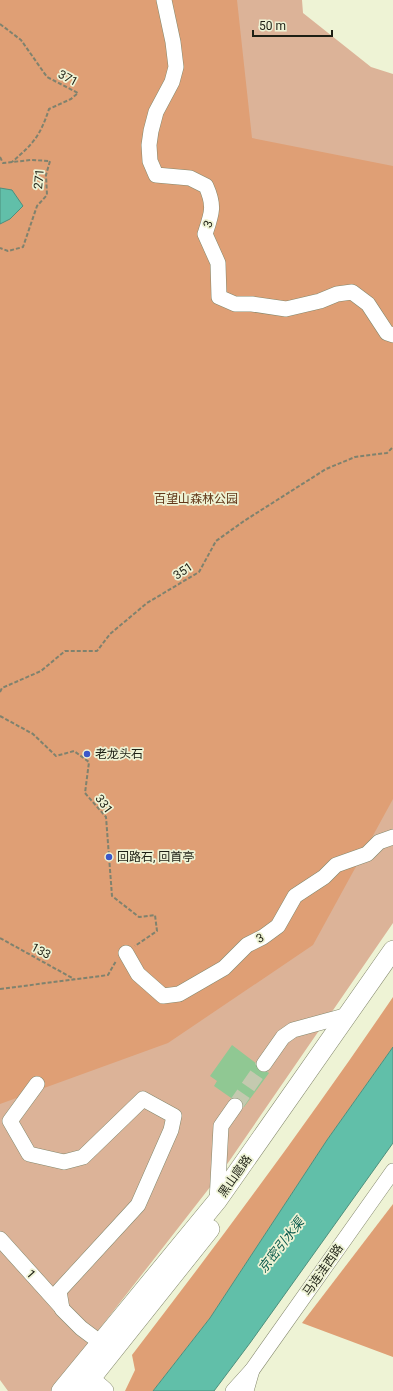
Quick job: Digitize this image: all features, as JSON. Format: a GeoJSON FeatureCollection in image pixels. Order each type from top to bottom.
{"type":"FeatureCollection","features":[{"type":"Feature","properties":{"kind":"main road","name":"黑山扈路"},"geometry":{"type":"LineString","coordinates":[[82,1385],[101,1343],[217,1201],[393,950]]}},
{"type":"Feature","properties":{"kind":"main road","name":"黑山扈路"},"geometry":{"type":"LineString","coordinates":[[82,1385],[183,1265],[253,1172],[393,971]]}},
{"type":"Feature","properties":{"kind":"street","name":"3"},"geometry":{"type":"LineString","coordinates":[[164,0],[173,42],[176,67],[172,82],[154,120],[149,145],[150,160],[156,175],[190,178],[206,186],[213,200],[211,217],[205,234],[218,263],[218,297],[235,304],[252,304],[286,309],[320,301],[337,294],[352,292],[368,304],[388,333],[393,335]]}},
{"type":"Feature","properties":{"kind":"street","name":"3"},"geometry":{"type":"LineString","coordinates":[[126,953],[138,974],[163,996],[179,994],[224,968],[247,945],[263,938],[278,926],[295,896],[324,877],[336,866],[367,854],[379,842],[393,837]]}},
{"type":"Feature","properties":{"kind":"street"},"geometry":{"type":"LineString","coordinates":[[264,1064],[284,1037],[293,1030],[348,1015]]}},
{"type":"Feature","properties":{"kind":"street"},"geometry":{"type":"LineString","coordinates":[[37,1084],[10,1121],[29,1154],[64,1162],[83,1158],[143,1099],[174,1116],[171,1130],[138,1205],[59,1291],[62,1309]]}},
{"type":"Feature","properties":{"kind":"street"},"geometry":{"type":"LineString","coordinates":[[217,1201],[221,1126],[235,1106]]}},
{"type":"Feature","properties":{"kind":"street","name":"马连洼西路"},"geometry":{"type":"LineString","coordinates":[[233,1391],[252,1370],[393,1171]]}},
{"type":"Feature","properties":{"kind":"street","name":"1"},"geometry":{"type":"LineString","coordinates":[[0,1239],[62,1309],[81,1328],[101,1343]]}},
{"type":"Feature","properties":{"kind":"street","name":"马连洼西路"},"geometry":{"type":"LineString","coordinates":[[246,1391],[252,1370]]}},
{"type":"Feature","properties":{"kind":"path","name":"371"},"geometry":{"type":"LineString","coordinates":[[0,24],[21,40],[47,77],[78,92],[71,99],[49,109],[41,132],[31,146],[12,162]]}},
{"type":"Feature","properties":{"kind":"path","name":"271"},"geometry":{"type":"LineString","coordinates":[[0,157],[3,163],[31,160],[50,161],[46,175],[47,195],[37,206],[23,247],[8,251],[0,248]]}},
{"type":"Feature","properties":{"kind":"path","name":"351"},"geometry":{"type":"LineString","coordinates":[[0,692],[2,688],[41,671],[64,651],[97,651],[110,634],[147,603],[200,572],[216,541],[326,469],[355,457],[387,453],[393,448]]}},
{"type":"Feature","properties":{"kind":"path","name":"331"},"geometry":{"type":"LineString","coordinates":[[0,716],[34,734],[56,756],[74,751],[89,762],[85,793],[106,817],[112,896],[139,917],[155,915],[157,931],[126,953]]}},
{"type":"Feature","properties":{"kind":"path","name":"133"},"geometry":{"type":"LineString","coordinates":[[0,938],[74,979]]}},
{"type":"Feature","properties":{"kind":"path"},"geometry":{"type":"LineString","coordinates":[[0,989],[108,975],[117,960],[126,953]]}},
{"type":"Feature","properties":{"kind":"green space","name":"百望山森林公园"},"geometry":{"type":"Polygon","coordinates":[[[0,0],[302,0],[303,13],[371,67],[393,74],[393,923],[221,1173],[51,1391],[8,1391],[0,1380],[0,0]]]}},
{"type":"Feature","properties":{"kind":"green space","name":"百望山森林公园"},"geometry":{"type":"Polygon","coordinates":[[[0,0],[237,0],[252,138],[393,166],[393,799],[313,945],[168,1043],[0,1104],[0,0]]]}},
{"type":"Feature","properties":{"kind":"green space"},"geometry":{"type":"Polygon","coordinates":[[[393,997],[393,1047],[327,1140],[210,1318],[153,1391],[125,1391],[135,1370],[132,1355],[265,1178],[393,997]]]}},
{"type":"Feature","properties":{"kind":"green space"},"geometry":{"type":"Polygon","coordinates":[[[393,1204],[393,1357],[302,1323],[393,1204]]]}},
{"type":"Feature","properties":{"kind":"water"},"geometry":{"type":"Polygon","coordinates":[[[0,188],[12,190],[23,206],[10,219],[0,224],[0,188]]]}},
{"type":"Feature","properties":{"kind":"water","name":"京密引水渠"},"geometry":{"type":"Polygon","coordinates":[[[393,1047],[393,1143],[214,1391],[153,1391],[210,1318],[327,1140],[393,1047]]]}},
{"type":"Feature","properties":{"kind":"building"},"geometry":{"type":"Polygon","coordinates":[[[232,1045],[269,1073],[244,1107],[214,1086],[217,1081],[210,1076],[232,1045]]]}},
{"type":"Feature","properties":{"kind":"tunnel"},"geometry":{"type":"LineString","coordinates":[[235,1106],[264,1064]]}},
{"type":"Feature","properties":{"kind":"place","name":"老龙头石"},"geometry":{"type":"Point","coordinates":[87,754]}},
{"type":"Feature","properties":{"kind":"place","name":"回路石, 回首亭"},"geometry":{"type":"Point","coordinates":[109,857]}}]}
